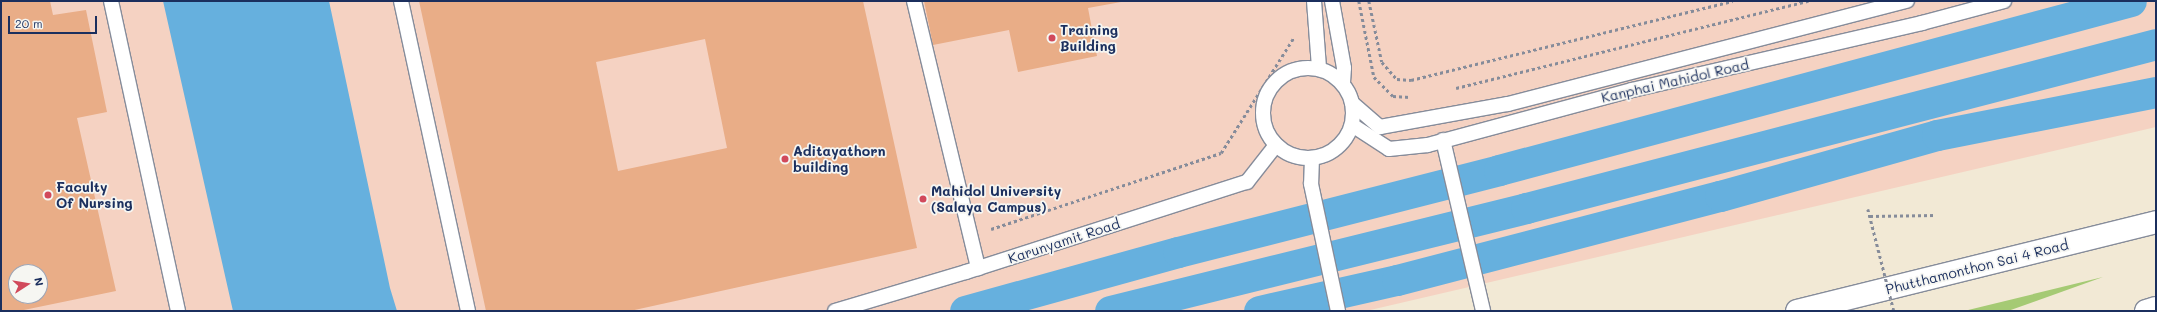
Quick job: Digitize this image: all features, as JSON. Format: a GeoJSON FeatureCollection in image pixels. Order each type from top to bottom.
{"type":"FeatureCollection","features":[{"type":"Feature","properties":{"kind":"main road","name":"Phutthamonthon Sai 4 Road"},"geometry":{"type":"LineString","coordinates":[[1798,311],[2156,222]]}},
{"type":"Feature","properties":{"kind":"main road"},"geometry":{"type":"LineString","coordinates":[[2146,311],[2156,308]]}},
{"type":"Feature","properties":{"kind":"lane"},"geometry":{"type":"LineString","coordinates":[[111,1],[178,311]]}},
{"type":"Feature","properties":{"kind":"lane"},"geometry":{"type":"LineString","coordinates":[[401,1],[468,311]]}},
{"type":"Feature","properties":{"kind":"lane"},"geometry":{"type":"LineString","coordinates":[[914,1],[978,268]]}},
{"type":"Feature","properties":{"kind":"lane"},"geometry":{"type":"LineString","coordinates":[[1314,1],[1319,68]]}},
{"type":"Feature","properties":{"kind":"lane"},"geometry":{"type":"LineString","coordinates":[[1332,1],[1344,68],[1343,83]]}},
{"type":"Feature","properties":{"kind":"lane","name":"Kanphai Mahidol Road"},"geometry":{"type":"LineString","coordinates":[[1352,103],[1380,127],[1508,104],[1907,1]]}},
{"type":"Feature","properties":{"kind":"lane","name":"Kanphai Mahidol Road"},"geometry":{"type":"LineString","coordinates":[[1352,125],[1389,149],[1443,140],[1632,90],[1922,23],[2004,1]]}},
{"type":"Feature","properties":{"kind":"lane"},"geometry":{"type":"LineString","coordinates":[[1319,68],[1332,73],[1343,83],[1352,103],[1352,125],[1345,140],[1334,151],[1312,158],[1288,154],[1276,144],[1267,133],[1263,118],[1263,103],[1268,90],[1278,78],[1290,70],[1319,68]]}},
{"type":"Feature","properties":{"kind":"lane"},"geometry":{"type":"LineString","coordinates":[[1443,140],[1482,311]]}},
{"type":"Feature","properties":{"kind":"lane","name":"Karunyamit Road"},"geometry":{"type":"LineString","coordinates":[[835,311],[978,268],[1247,182],[1276,144]]}},
{"type":"Feature","properties":{"kind":"lane"},"geometry":{"type":"LineString","coordinates":[[1312,158],[1311,184],[1335,290],[1338,311]]}},
{"type":"Feature","properties":{"kind":"path"},"geometry":{"type":"LineString","coordinates":[[1359,1],[1374,77],[1393,96],[1414,97]]}},
{"type":"Feature","properties":{"kind":"path"},"geometry":{"type":"LineString","coordinates":[[1369,1],[1382,62],[1396,79],[1411,80],[1732,1]]}},
{"type":"Feature","properties":{"kind":"path"},"geometry":{"type":"LineString","coordinates":[[1451,90],[1808,1]]}},
{"type":"Feature","properties":{"kind":"path"},"geometry":{"type":"LineString","coordinates":[[971,235],[1220,153],[1296,33]]}},
{"type":"Feature","properties":{"kind":"path"},"geometry":{"type":"LineString","coordinates":[[1868,209],[1894,311]]}},
{"type":"Feature","properties":{"kind":"path"},"geometry":{"type":"LineString","coordinates":[[1870,216],[1936,215]]}},
{"type":"Feature","properties":{"kind":"shaded area","name":"Mahidol University (Salaya Campus)"},"geometry":{"type":"Polygon","coordinates":[[[1,1],[2156,1],[2156,127],[1366,311],[1,311],[1,1]]]}},
{"type":"Feature","properties":{"kind":"green space"},"geometry":{"type":"Polygon","coordinates":[[[2103,277],[2008,311],[1964,311],[2103,277]]]}},
{"type":"Feature","properties":{"kind":"water"},"geometry":{"type":"Polygon","coordinates":[[[163,1],[329,1],[390,288],[397,311],[233,311],[163,1]]]}},
{"type":"Feature","properties":{"kind":"building","name":"Faculty Of Nursing"},"geometry":{"type":"Polygon","coordinates":[[[1,1],[50,1],[53,15],[86,10],[107,112],[77,118],[116,291],[19,311],[1,311],[1,1]]]}},
{"type":"Feature","properties":{"kind":"building","name":"Aditayathorn building"},"geometry":{"type":"Polygon","coordinates":[[[419,1],[863,1],[917,248],[630,311],[486,311],[419,1]],[[705,39],[596,62],[618,171],[727,148],[705,39]]]}},
{"type":"Feature","properties":{"kind":"building","name":"Training Building"},"geometry":{"type":"Polygon","coordinates":[[[924,1],[1121,2],[1088,8],[1097,56],[1018,72],[1009,30],[933,45],[924,1]]]}},
{"type":"Feature","properties":{"kind":"waterway"},"geometry":{"type":"LineString","coordinates":[[965,311],[1178,252],[1499,170],[2131,1]]}},
{"type":"Feature","properties":{"kind":"waterway"},"geometry":{"type":"LineString","coordinates":[[1110,311],[1526,208],[2156,44]]}},
{"type":"Feature","properties":{"kind":"waterway"},"geometry":{"type":"LineString","coordinates":[[1259,311],[1397,280],[1720,196],[1937,135],[2156,92]]}},
{"type":"Feature","properties":{"kind":"place","name":"Training Building"},"geometry":{"type":"Point","coordinates":[1052,38]}},
{"type":"Feature","properties":{"kind":"place","name":"Aditayathorn building"},"geometry":{"type":"Point","coordinates":[785,159]}},
{"type":"Feature","properties":{"kind":"place","name":"Faculty Of Nursing"},"geometry":{"type":"Point","coordinates":[48,195]}},
{"type":"Feature","properties":{"kind":"place","name":"Mahidol University (Salaya Campus)"},"geometry":{"type":"Point","coordinates":[923,199]}}]}
